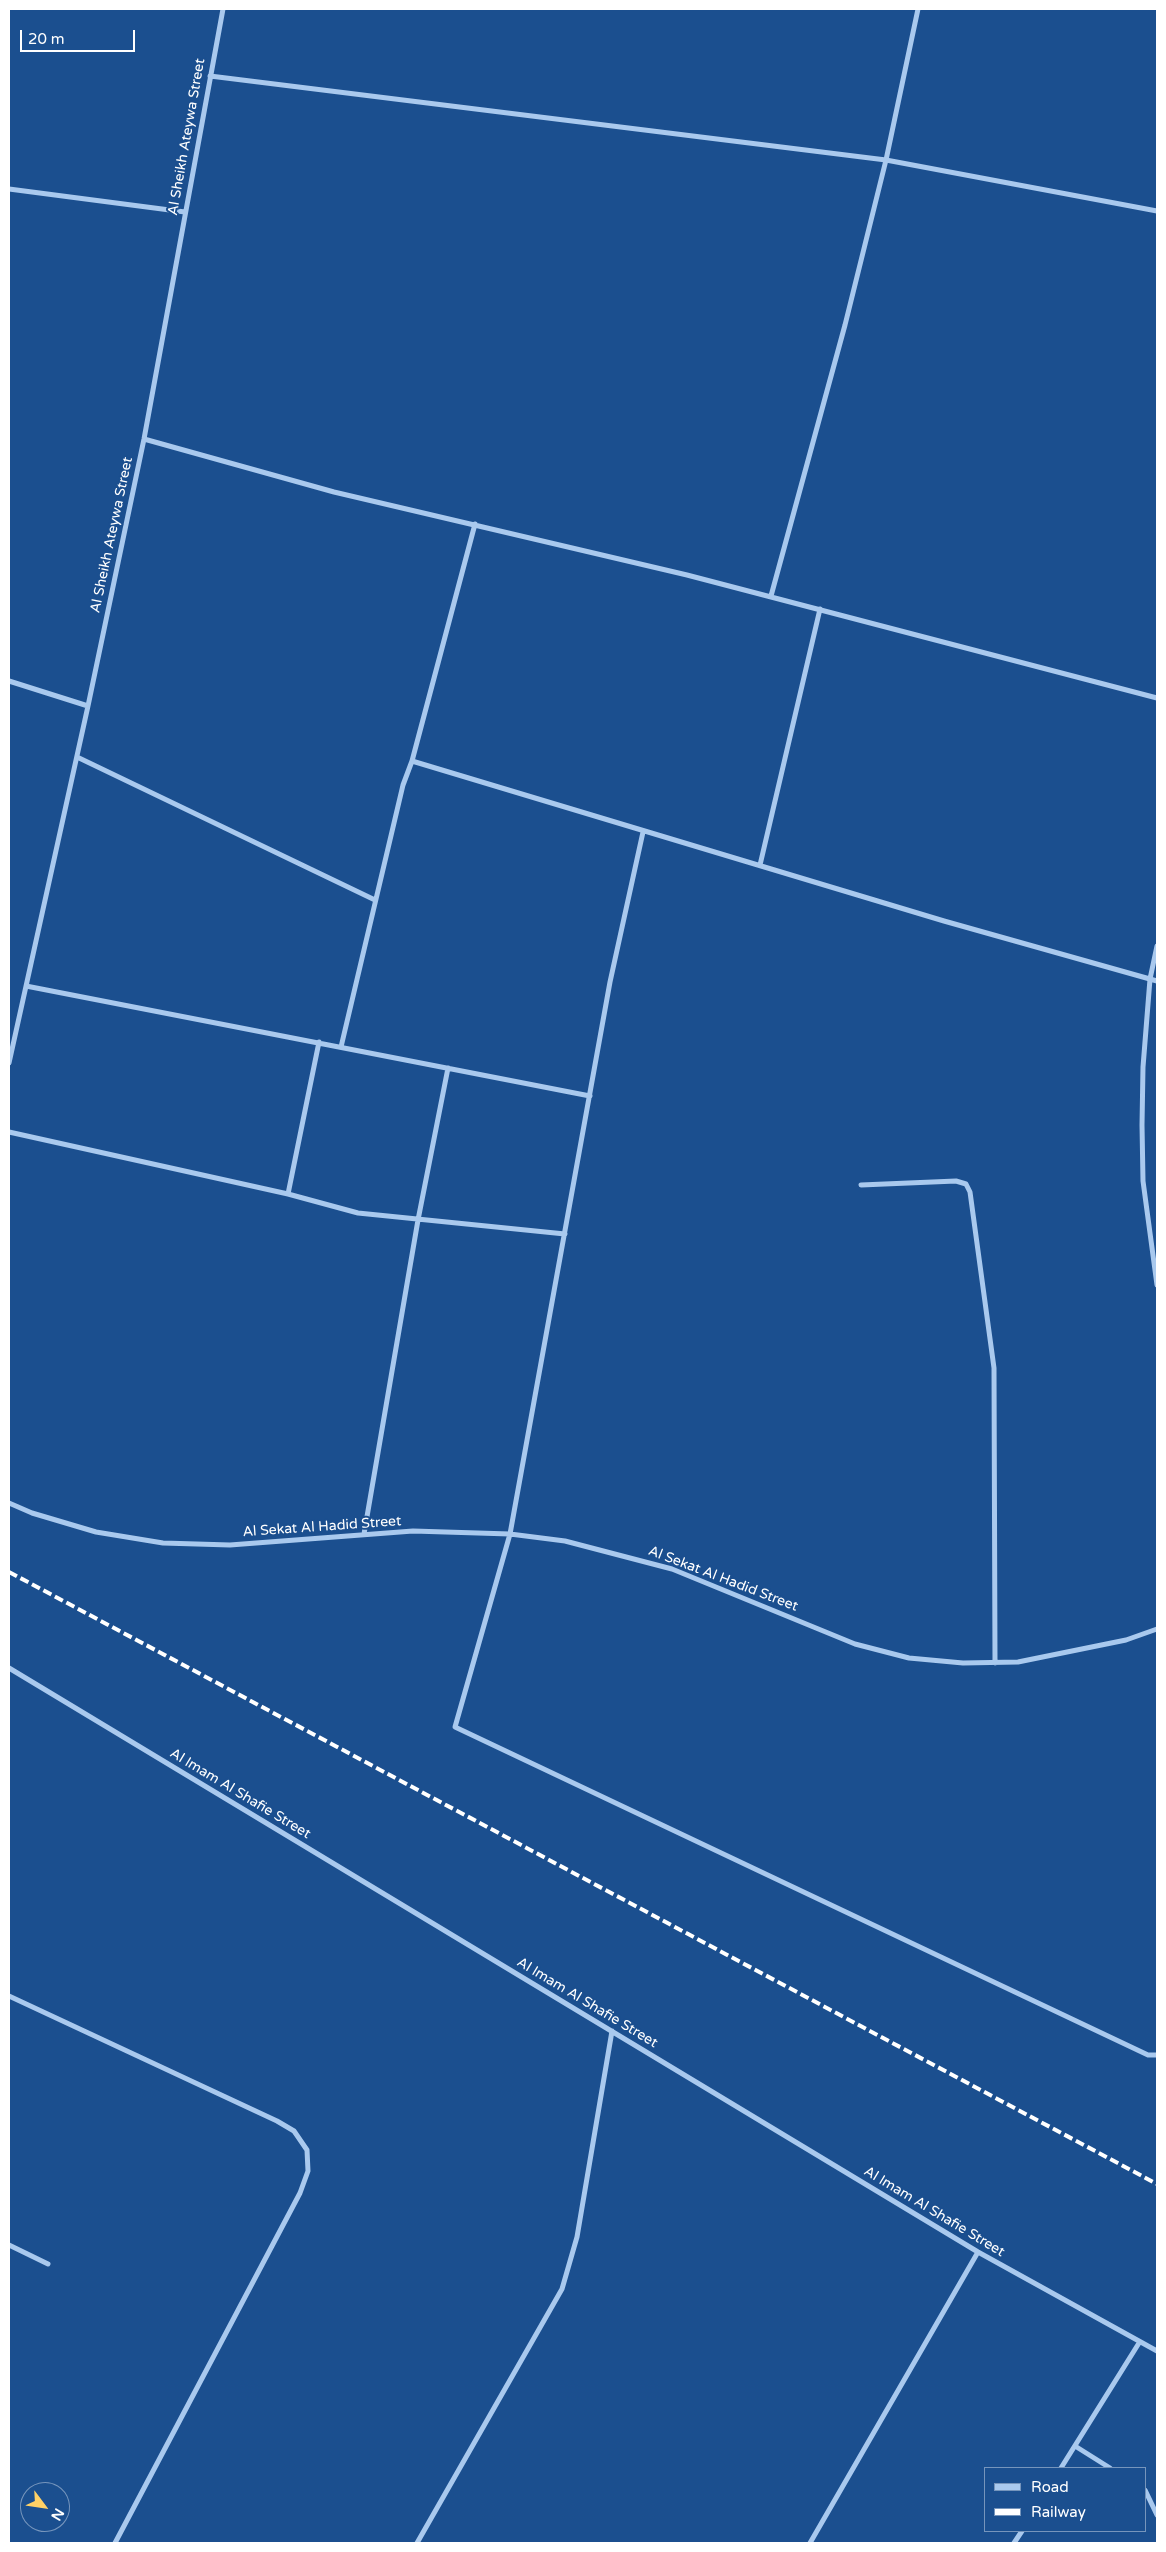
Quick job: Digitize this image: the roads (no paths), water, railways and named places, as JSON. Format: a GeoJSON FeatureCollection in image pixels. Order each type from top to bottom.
{"type":"FeatureCollection","features":[{"type":"Feature","properties":{"kind":"street","name":"Al Sheikh Ateywa Street"},"geometry":{"type":"LineString","coordinates":[[9,1063],[77,757],[144,439],[210,76],[224,9]]}},
{"type":"Feature","properties":{"kind":"street"},"geometry":{"type":"LineString","coordinates":[[771,596],[845,326],[886,160],[918,9]]}},
{"type":"Feature","properties":{"kind":"street"},"geometry":{"type":"LineString","coordinates":[[210,76],[886,160],[1157,211]]}},
{"type":"Feature","properties":{"kind":"street"},"geometry":{"type":"LineString","coordinates":[[9,189],[185,212]]}},
{"type":"Feature","properties":{"kind":"street"},"geometry":{"type":"LineString","coordinates":[[144,439],[334,492],[475,524],[771,596],[1157,698]]}},
{"type":"Feature","properties":{"kind":"street"},"geometry":{"type":"LineString","coordinates":[[341,1047],[374,900],[403,785],[412,761],[475,524]]}},
{"type":"Feature","properties":{"kind":"street"},"geometry":{"type":"LineString","coordinates":[[760,864],[820,609]]}},
{"type":"Feature","properties":{"kind":"street"},"geometry":{"type":"LineString","coordinates":[[9,680],[88,706]]}},
{"type":"Feature","properties":{"kind":"street"},"geometry":{"type":"LineString","coordinates":[[77,757],[374,900]]}},
{"type":"Feature","properties":{"kind":"street"},"geometry":{"type":"LineString","coordinates":[[412,761],[643,832],[760,864],[944,921],[1157,981]]}},
{"type":"Feature","properties":{"kind":"street"},"geometry":{"type":"LineString","coordinates":[[643,832],[610,982],[510,1534],[456,1726],[1148,2055],[1157,2055]]}},
{"type":"Feature","properties":{"kind":"street"},"geometry":{"type":"LineString","coordinates":[[1157,946],[1150,979],[1143,1068],[1143,1181],[1157,1285]]}},
{"type":"Feature","properties":{"kind":"street"},"geometry":{"type":"LineString","coordinates":[[26,986],[590,1096]]}},
{"type":"Feature","properties":{"kind":"street"},"geometry":{"type":"LineString","coordinates":[[288,1194],[319,1042]]}},
{"type":"Feature","properties":{"kind":"street"},"geometry":{"type":"LineString","coordinates":[[364,1534],[418,1220],[448,1068]]}},
{"type":"Feature","properties":{"kind":"street"},"geometry":{"type":"LineString","coordinates":[[9,1132],[288,1194],[358,1213],[565,1234]]}},
{"type":"Feature","properties":{"kind":"street"},"geometry":{"type":"LineString","coordinates":[[860,1186],[956,1181],[966,1184],[970,1192],[994,1368],[995,1663]]}},
{"type":"Feature","properties":{"kind":"street","name":"Al Sekat Al Hadid Street"},"geometry":{"type":"LineString","coordinates":[[9,1503],[32,1513],[96,1532],[163,1543],[230,1545],[364,1534],[452,1531],[510,1534],[565,1541],[672,1569],[855,1644],[909,1658],[963,1663],[1018,1662],[1072,1653],[1126,1640],[1157,1629]]}},
{"type":"Feature","properties":{"kind":"street","name":"Al Imam Al Shafie Street"},"geometry":{"type":"LineString","coordinates":[[9,1668],[978,2252],[1139,2343],[1157,2351]]}},
{"type":"Feature","properties":{"kind":"street"},"geometry":{"type":"LineString","coordinates":[[9,1996],[276,2120],[294,2131],[307,2150],[308,2171],[300,2193],[115,2543]]}},
{"type":"Feature","properties":{"kind":"street"},"geometry":{"type":"LineString","coordinates":[[417,2543],[562,2289],[578,2237],[612,2031]]}},
{"type":"Feature","properties":{"kind":"street"},"geometry":{"type":"LineString","coordinates":[[9,2245],[48,2264]]}},
{"type":"Feature","properties":{"kind":"street"},"geometry":{"type":"LineString","coordinates":[[810,2543],[978,2252]]}},
{"type":"Feature","properties":{"kind":"street"},"geometry":{"type":"LineString","coordinates":[[1062,2467],[1139,2343]]}},
{"type":"Feature","properties":{"kind":"street"},"geometry":{"type":"LineString","coordinates":[[1075,2446],[1108,2467]]}},
{"type":"Feature","properties":{"kind":"street"},"geometry":{"type":"LineString","coordinates":[[1146,2492],[1157,2515]]}},
{"type":"Feature","properties":{"kind":"street"},"geometry":{"type":"LineString","coordinates":[[1014,2543],[1021,2532]]}},
{"type":"Feature","properties":{"kind":"railway"},"geometry":{"type":"LineString","coordinates":[[9,1572],[1157,2184]]}}]}
